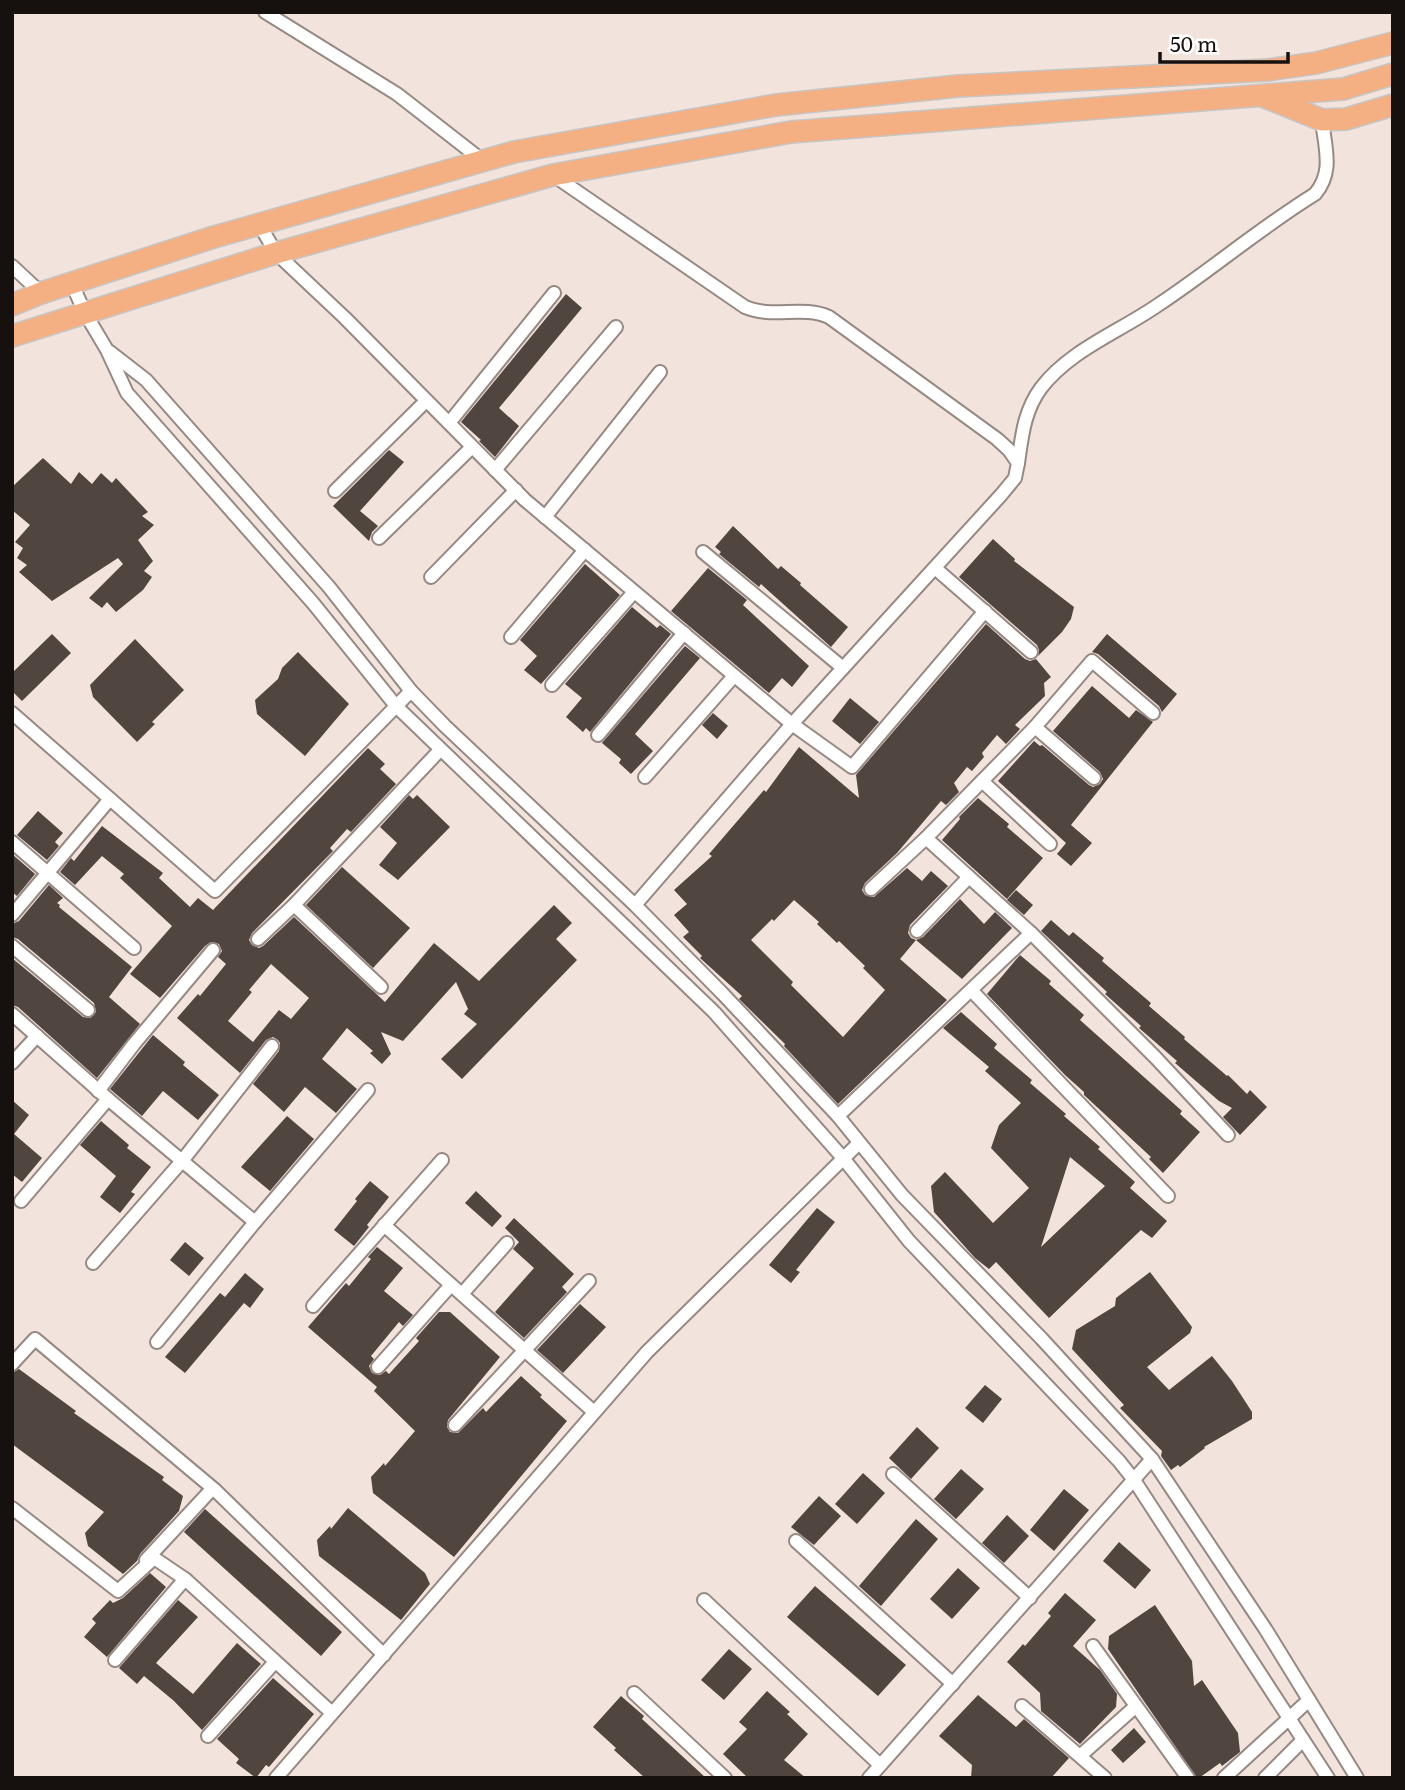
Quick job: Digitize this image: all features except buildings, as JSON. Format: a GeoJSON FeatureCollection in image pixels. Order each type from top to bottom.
{"type":"FeatureCollection","features":[{"type":"Feature","properties":{"kind":"main road"},"geometry":{"type":"LineString","coordinates":[[12,305],[41,293],[259,225],[514,152],[776,105],[958,86],[1268,70],[1315,63],[1393,43]]}},
{"type":"Feature","properties":{"kind":"main road"},"geometry":{"type":"LineString","coordinates":[[12,336],[276,253],[553,175],[791,132],[1343,89],[1393,74]]}},
{"type":"Feature","properties":{"kind":"main road"},"geometry":{"type":"LineString","coordinates":[[1261,95],[1322,120],[1346,119],[1393,105]]}},
{"type":"Feature","properties":{"kind":"street"},"geometry":{"type":"LineString","coordinates":[[265,12],[397,94],[483,160]]}},
{"type":"Feature","properties":{"kind":"street"},"geometry":{"type":"LineString","coordinates":[[635,905],[792,724],[1015,478],[1024,418],[1040,390],[1056,370],[1156,307],[1315,194],[1325,183],[1327,173],[1322,120]]}},
{"type":"Feature","properties":{"kind":"street"},"geometry":{"type":"LineString","coordinates":[[553,175],[745,307],[766,313],[807,312],[829,317],[998,439],[1018,463]]}},
{"type":"Feature","properties":{"kind":"street"},"geometry":{"type":"LineString","coordinates":[[259,225],[276,253],[545,517],[792,724],[852,767],[985,611]]}},
{"type":"Feature","properties":{"kind":"street"},"geometry":{"type":"LineString","coordinates":[[12,267],[41,293]]}},
{"type":"Feature","properties":{"kind":"street"},"geometry":{"type":"LineString","coordinates":[[72,284],[127,393],[313,603],[396,706],[714,1012],[843,1158],[909,1241],[1105,1444],[1134,1480],[1328,1778]]}},
{"type":"Feature","properties":{"kind":"street"},"geometry":{"type":"LineString","coordinates":[[449,424],[554,293]]}},
{"type":"Feature","properties":{"kind":"street"},"geometry":{"type":"LineString","coordinates":[[495,470],[616,327]]}},
{"type":"Feature","properties":{"kind":"street"},"geometry":{"type":"LineString","coordinates":[[107,349],[146,380],[329,587],[411,691],[635,905],[838,1116],[902,1195],[1041,1338],[1152,1460],[1259,1620],[1357,1778]]}},
{"type":"Feature","properties":{"kind":"street"},"geometry":{"type":"LineString","coordinates":[[545,517],[660,372]]}},
{"type":"Feature","properties":{"kind":"street"},"geometry":{"type":"LineString","coordinates":[[334,491],[426,401]]}},
{"type":"Feature","properties":{"kind":"street"},"geometry":{"type":"LineString","coordinates":[[379,538],[472,447]]}},
{"type":"Feature","properties":{"kind":"street"},"geometry":{"type":"LineString","coordinates":[[431,577],[516,490]]}},
{"type":"Feature","properties":{"kind":"street"},"geometry":{"type":"LineString","coordinates":[[511,637],[585,550]]}},
{"type":"Feature","properties":{"kind":"street"},"geometry":{"type":"LineString","coordinates":[[703,552],[843,668]]}},
{"type":"Feature","properties":{"kind":"street"},"geometry":{"type":"LineString","coordinates":[[934,568],[1031,652]]}},
{"type":"Feature","properties":{"kind":"street"},"geometry":{"type":"LineString","coordinates":[[552,685],[634,592]]}},
{"type":"Feature","properties":{"kind":"street"},"geometry":{"type":"LineString","coordinates":[[598,735],[684,634]]}},
{"type":"Feature","properties":{"kind":"street"},"geometry":{"type":"LineString","coordinates":[[871,890],[1035,727],[1092,661],[1153,713]]}},
{"type":"Feature","properties":{"kind":"street"},"geometry":{"type":"LineString","coordinates":[[645,777],[734,676]]}},
{"type":"Feature","properties":{"kind":"street"},"geometry":{"type":"LineString","coordinates":[[13,716],[215,891],[411,691]]}},
{"type":"Feature","properties":{"kind":"street"},"geometry":{"type":"LineString","coordinates":[[1035,727],[1094,778]]}},
{"type":"Feature","properties":{"kind":"street"},"geometry":{"type":"LineString","coordinates":[[258,939],[294,905],[440,750]]}},
{"type":"Feature","properties":{"kind":"street"},"geometry":{"type":"LineString","coordinates":[[982,781],[1050,844]]}},
{"type":"Feature","properties":{"kind":"street"},"geometry":{"type":"LineString","coordinates":[[12,915],[110,799]]}},
{"type":"Feature","properties":{"kind":"street"},"geometry":{"type":"LineString","coordinates":[[926,838],[1031,933],[1155,1057],[1228,1135]]}},
{"type":"Feature","properties":{"kind":"street"},"geometry":{"type":"LineString","coordinates":[[12,842],[134,948]]}},
{"type":"Feature","properties":{"kind":"street"},"geometry":{"type":"LineString","coordinates":[[918,931],[969,877]]}},
{"type":"Feature","properties":{"kind":"street"},"geometry":{"type":"LineString","coordinates":[[294,905],[381,988]]}},
{"type":"Feature","properties":{"kind":"street"},"geometry":{"type":"LineString","coordinates":[[838,1116],[1031,933]]}},
{"type":"Feature","properties":{"kind":"street"},"geometry":{"type":"LineString","coordinates":[[12,946],[88,1010]]}},
{"type":"Feature","properties":{"kind":"street"},"geometry":{"type":"LineString","coordinates":[[21,1201],[103,1095],[134,1044],[213,950]]}},
{"type":"Feature","properties":{"kind":"street"},"geometry":{"type":"LineString","coordinates":[[972,991],[1168,1196]]}},
{"type":"Feature","properties":{"kind":"street"},"geometry":{"type":"LineString","coordinates":[[12,1014],[103,1095],[255,1222]]}},
{"type":"Feature","properties":{"kind":"street"},"geometry":{"type":"LineString","coordinates":[[12,1063],[37,1036]]}},
{"type":"Feature","properties":{"kind":"street"},"geometry":{"type":"LineString","coordinates":[[93,1263],[182,1160],[272,1046]]}},
{"type":"Feature","properties":{"kind":"street"},"geometry":{"type":"LineString","coordinates":[[157,1342],[368,1090]]}},
{"type":"Feature","properties":{"kind":"street"},"geometry":{"type":"LineString","coordinates":[[276,1778],[647,1352],[859,1143]]}},
{"type":"Feature","properties":{"kind":"street"},"geometry":{"type":"LineString","coordinates":[[313,1306],[442,1160]]}},
{"type":"Feature","properties":{"kind":"street"},"geometry":{"type":"LineString","coordinates":[[384,1225],[594,1412]]}},
{"type":"Feature","properties":{"kind":"street"},"geometry":{"type":"LineString","coordinates":[[462,1294],[507,1243]]}},
{"type":"Feature","properties":{"kind":"street"},"geometry":{"type":"LineString","coordinates":[[455,1425],[589,1281]]}},
{"type":"Feature","properties":{"kind":"street"},"geometry":{"type":"LineString","coordinates":[[378,1367],[451,1284]]}},
{"type":"Feature","properties":{"kind":"street"},"geometry":{"type":"LineString","coordinates":[[12,1364],[35,1339],[212,1489],[384,1655]]}},
{"type":"Feature","properties":{"kind":"street"},"geometry":{"type":"LineString","coordinates":[[869,1778],[1152,1460]]}},
{"type":"Feature","properties":{"kind":"street"},"geometry":{"type":"LineString","coordinates":[[893,1474],[1030,1598]]}},
{"type":"Feature","properties":{"kind":"street"},"geometry":{"type":"LineString","coordinates":[[118,1591],[212,1489]]}},
{"type":"Feature","properties":{"kind":"street"},"geometry":{"type":"LineString","coordinates":[[12,1508],[118,1591]]}},
{"type":"Feature","properties":{"kind":"street"},"geometry":{"type":"LineString","coordinates":[[796,1541],[953,1684]]}},
{"type":"Feature","properties":{"kind":"street"},"geometry":{"type":"LineString","coordinates":[[118,1591],[154,1558],[185,1579],[332,1713]]}},
{"type":"Feature","properties":{"kind":"street"},"geometry":{"type":"LineString","coordinates":[[115,1660],[185,1579]]}},
{"type":"Feature","properties":{"kind":"street"},"geometry":{"type":"LineString","coordinates":[[704,1600],[880,1765]]}},
{"type":"Feature","properties":{"kind":"street"},"geometry":{"type":"LineString","coordinates":[[1093,1646],[1188,1778]]}},
{"type":"Feature","properties":{"kind":"street"},"geometry":{"type":"LineString","coordinates":[[208,1736],[275,1661]]}},
{"type":"Feature","properties":{"kind":"street"},"geometry":{"type":"LineString","coordinates":[[634,1693],[725,1778]]}},
{"type":"Feature","properties":{"kind":"street"},"geometry":{"type":"LineString","coordinates":[[1224,1778],[1309,1700]]}},
{"type":"Feature","properties":{"kind":"street"},"geometry":{"type":"LineString","coordinates":[[1022,1706],[1105,1778]]}},
{"type":"Feature","properties":{"kind":"street"},"geometry":{"type":"LineString","coordinates":[[1081,1755],[1135,1707]]}},
{"type":"Feature","properties":{"kind":"street"},"geometry":{"type":"LineString","coordinates":[[1265,1778],[1303,1740]]}}]}
